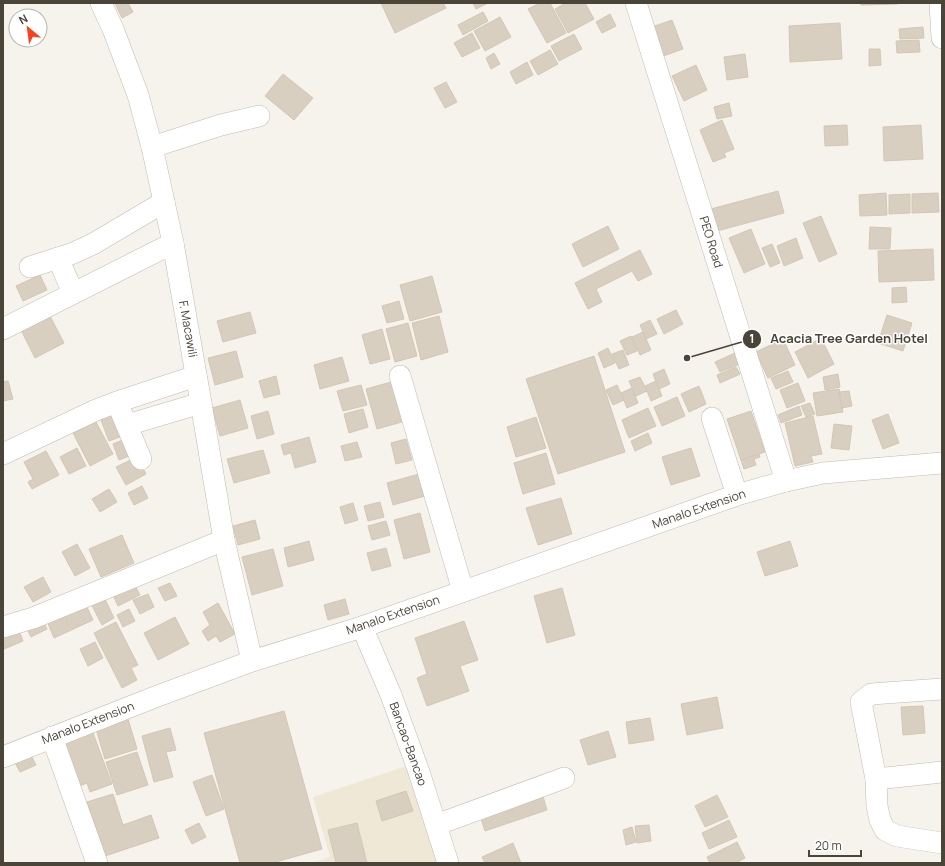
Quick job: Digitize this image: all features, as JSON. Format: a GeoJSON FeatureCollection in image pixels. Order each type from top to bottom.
{"type":"FeatureCollection","features":[{"type":"Feature","properties":{"kind":"street","name":"F. Macawili"},"geometry":{"type":"LineString","coordinates":[[101,3],[113,28],[138,95],[152,147],[173,243],[224,540],[252,662]]}},
{"type":"Feature","properties":{"kind":"street","name":"PEO Road"},"geometry":{"type":"LineString","coordinates":[[636,3],[786,481]]}},
{"type":"Feature","properties":{"kind":"street"},"geometry":{"type":"LineString","coordinates":[[940,3],[942,38]]}},
{"type":"Feature","properties":{"kind":"street"},"geometry":{"type":"LineString","coordinates":[[152,147],[221,125],[259,116]]}},
{"type":"Feature","properties":{"kind":"street"},"geometry":{"type":"LineString","coordinates":[[30,268],[71,254],[93,244],[164,202]]}},
{"type":"Feature","properties":{"kind":"street"},"geometry":{"type":"LineString","coordinates":[[3,329],[173,243]]}},
{"type":"Feature","properties":{"kind":"street"},"geometry":{"type":"LineString","coordinates":[[58,258],[73,293]]}},
{"type":"Feature","properties":{"kind":"street"},"geometry":{"type":"LineString","coordinates":[[3,454],[96,410],[196,376]]}},
{"type":"Feature","properties":{"kind":"street"},"geometry":{"type":"LineString","coordinates":[[400,376],[463,591]]}},
{"type":"Feature","properties":{"kind":"street"},"geometry":{"type":"LineString","coordinates":[[117,402],[141,459]]}},
{"type":"Feature","properties":{"kind":"street"},"geometry":{"type":"LineString","coordinates":[[127,425],[201,403]]}},
{"type":"Feature","properties":{"kind":"street"},"geometry":{"type":"LineString","coordinates":[[712,418],[738,495]]}},
{"type":"Feature","properties":{"kind":"street","name":"Manalo Extension"},"geometry":{"type":"LineString","coordinates":[[3,757],[155,697],[252,662],[362,627],[738,495],[786,481],[823,473],[942,463]]}},
{"type":"Feature","properties":{"kind":"street"},"geometry":{"type":"LineString","coordinates":[[3,627],[33,618],[224,540]]}},
{"type":"Feature","properties":{"kind":"street","name":"Bancao-Bancao"},"geometry":{"type":"LineString","coordinates":[[362,627],[391,695],[419,772],[448,863]]}},
{"type":"Feature","properties":{"kind":"street"},"geometry":{"type":"LineString","coordinates":[[942,689],[871,694],[861,702],[876,778],[877,806],[880,820],[885,830],[897,836],[942,842]]}},
{"type":"Feature","properties":{"kind":"street"},"geometry":{"type":"LineString","coordinates":[[52,737],[97,863]]}},
{"type":"Feature","properties":{"kind":"street"},"geometry":{"type":"LineString","coordinates":[[876,778],[942,772]]}},
{"type":"Feature","properties":{"kind":"street"},"geometry":{"type":"LineString","coordinates":[[436,825],[564,778]]}},
{"type":"Feature","properties":{"kind":"shaded area"},"geometry":{"type":"Polygon","coordinates":[[[410,765],[441,863],[311,863],[330,857],[313,797],[410,765]]]}},
{"type":"Feature","properties":{"kind":"building"},"geometry":{"type":"Polygon","coordinates":[[[115,3],[128,3],[133,12],[122,18],[115,3]]]}},
{"type":"Feature","properties":{"kind":"building"},"geometry":{"type":"Polygon","coordinates":[[[381,3],[443,3],[446,8],[395,33],[381,3]]]}},
{"type":"Feature","properties":{"kind":"building"},"geometry":{"type":"Polygon","coordinates":[[[473,3],[488,3],[476,9],[473,3]]]}},
{"type":"Feature","properties":{"kind":"building"},"geometry":{"type":"Polygon","coordinates":[[[540,3],[550,3],[566,33],[547,43],[528,9],[540,3]]]}},
{"type":"Feature","properties":{"kind":"building"},"geometry":{"type":"Polygon","coordinates":[[[566,3],[585,3],[594,19],[568,33],[555,9],[566,3]]]}},
{"type":"Feature","properties":{"kind":"building"},"geometry":{"type":"Polygon","coordinates":[[[861,3],[898,3],[898,4],[861,5],[861,3]]]}},
{"type":"Feature","properties":{"kind":"building"},"geometry":{"type":"Polygon","coordinates":[[[483,12],[488,21],[463,35],[458,25],[483,12]]]}},
{"type":"Feature","properties":{"kind":"building"},"geometry":{"type":"Polygon","coordinates":[[[610,14],[616,26],[602,33],[596,22],[610,14]]]}},
{"type":"Feature","properties":{"kind":"building"},"geometry":{"type":"Polygon","coordinates":[[[500,17],[511,37],[485,51],[474,31],[500,17]]]}},
{"type":"Feature","properties":{"kind":"building"},"geometry":{"type":"Polygon","coordinates":[[[672,20],[683,49],[663,56],[652,27],[672,20]]]}},
{"type":"Feature","properties":{"kind":"building"},"geometry":{"type":"Polygon","coordinates":[[[840,23],[842,59],[790,62],[789,26],[840,23]]]}},
{"type":"Feature","properties":{"kind":"building"},"geometry":{"type":"Polygon","coordinates":[[[923,27],[924,38],[900,39],[899,29],[923,27]]]}},
{"type":"Feature","properties":{"kind":"building"},"geometry":{"type":"Polygon","coordinates":[[[472,33],[480,48],[462,57],[454,43],[472,33]]]}},
{"type":"Feature","properties":{"kind":"building"},"geometry":{"type":"Polygon","coordinates":[[[574,34],[582,49],[559,61],[551,46],[574,34]]]}},
{"type":"Feature","properties":{"kind":"building"},"geometry":{"type":"Polygon","coordinates":[[[919,40],[920,52],[897,53],[896,41],[919,40]]]}},
{"type":"Feature","properties":{"kind":"building"},"geometry":{"type":"Polygon","coordinates":[[[869,49],[880,49],[881,65],[869,66],[869,49]]]}},
{"type":"Feature","properties":{"kind":"building"},"geometry":{"type":"Polygon","coordinates":[[[550,50],[558,64],[538,75],[530,61],[550,50]]]}},
{"type":"Feature","properties":{"kind":"building"},"geometry":{"type":"Polygon","coordinates":[[[494,53],[500,64],[491,69],[486,58],[494,53]]]}},
{"type":"Feature","properties":{"kind":"building"},"geometry":{"type":"Polygon","coordinates":[[[745,54],[748,77],[727,80],[724,57],[745,54]]]}},
{"type":"Feature","properties":{"kind":"building"},"geometry":{"type":"Polygon","coordinates":[[[527,62],[533,75],[516,84],[510,72],[527,62]]]}},
{"type":"Feature","properties":{"kind":"building"},"geometry":{"type":"Polygon","coordinates":[[[696,65],[707,90],[684,101],[672,76],[696,65]]]}},
{"type":"Feature","properties":{"kind":"building"},"geometry":{"type":"Polygon","coordinates":[[[283,74],[313,98],[294,120],[265,96],[283,74]]]}},
{"type":"Feature","properties":{"kind":"building"},"geometry":{"type":"Polygon","coordinates":[[[446,82],[457,102],[445,108],[434,88],[446,82]]]}},
{"type":"Feature","properties":{"kind":"building"},"geometry":{"type":"Polygon","coordinates":[[[729,103],[732,116],[717,119],[714,107],[729,103]]]}},
{"type":"Feature","properties":{"kind":"building"},"geometry":{"type":"Polygon","coordinates":[[[722,120],[734,149],[724,153],[726,157],[713,162],[700,130],[722,120]]]}},
{"type":"Feature","properties":{"kind":"building"},"geometry":{"type":"Polygon","coordinates":[[[847,125],[848,145],[825,146],[824,126],[847,125]]]}},
{"type":"Feature","properties":{"kind":"building"},"geometry":{"type":"Polygon","coordinates":[[[921,125],[923,159],[884,161],[883,127],[921,125]]]}},
{"type":"Feature","properties":{"kind":"building"},"geometry":{"type":"Polygon","coordinates":[[[778,191],[784,213],[717,231],[711,209],[778,191]]]}},
{"type":"Feature","properties":{"kind":"building"},"geometry":{"type":"Polygon","coordinates":[[[886,193],[887,215],[860,216],[859,195],[886,193]]]}},
{"type":"Feature","properties":{"kind":"building"},"geometry":{"type":"Polygon","coordinates":[[[938,193],[939,212],[912,213],[912,194],[938,193]]]}},
{"type":"Feature","properties":{"kind":"building"},"geometry":{"type":"Polygon","coordinates":[[[910,194],[910,213],[889,214],[889,195],[910,194]]]}},
{"type":"Feature","properties":{"kind":"building"},"geometry":{"type":"Polygon","coordinates":[[[821,216],[837,254],[819,262],[803,223],[821,216]]]}},
{"type":"Feature","properties":{"kind":"building"},"geometry":{"type":"Polygon","coordinates":[[[608,226],[619,249],[583,267],[572,244],[608,226]]]}},
{"type":"Feature","properties":{"kind":"building"},"geometry":{"type":"Polygon","coordinates":[[[870,227],[891,228],[890,249],[869,249],[870,227]]]}},
{"type":"Feature","properties":{"kind":"building"},"geometry":{"type":"Polygon","coordinates":[[[751,229],[765,264],[744,273],[729,238],[751,229]]]}},
{"type":"Feature","properties":{"kind":"building"},"geometry":{"type":"Polygon","coordinates":[[[796,238],[803,258],[784,266],[777,246],[796,238]]]}},
{"type":"Feature","properties":{"kind":"building"},"geometry":{"type":"Polygon","coordinates":[[[772,244],[780,263],[770,267],[762,248],[772,244]]]}},
{"type":"Feature","properties":{"kind":"building"},"geometry":{"type":"Polygon","coordinates":[[[933,249],[934,280],[879,282],[878,251],[933,249]]]}},
{"type":"Feature","properties":{"kind":"building"},"geometry":{"type":"Polygon","coordinates":[[[640,250],[652,274],[638,281],[632,271],[596,289],[602,302],[588,309],[575,283],[640,250]]]}},
{"type":"Feature","properties":{"kind":"building"},"geometry":{"type":"Polygon","coordinates":[[[40,275],[47,290],[23,301],[16,286],[40,275]]]}},
{"type":"Feature","properties":{"kind":"building"},"geometry":{"type":"Polygon","coordinates":[[[432,276],[442,312],[410,321],[400,285],[432,276]]]}},
{"type":"Feature","properties":{"kind":"building"},"geometry":{"type":"Polygon","coordinates":[[[906,287],[907,302],[892,303],[892,288],[906,287]]]}},
{"type":"Feature","properties":{"kind":"building"},"geometry":{"type":"Polygon","coordinates":[[[399,301],[404,319],[387,323],[382,306],[399,301]]]}},
{"type":"Feature","properties":{"kind":"building"},"geometry":{"type":"Polygon","coordinates":[[[676,310],[683,324],[664,334],[657,319],[676,310]]]}},
{"type":"Feature","properties":{"kind":"building"},"geometry":{"type":"Polygon","coordinates":[[[250,312],[256,333],[223,342],[217,321],[250,312]]]}},
{"type":"Feature","properties":{"kind":"building"},"geometry":{"type":"Polygon","coordinates":[[[49,314],[64,343],[35,358],[20,328],[49,314]]]}},
{"type":"Feature","properties":{"kind":"building"},"geometry":{"type":"Polygon","coordinates":[[[887,315],[912,323],[903,351],[878,343],[887,315]]]}},
{"type":"Feature","properties":{"kind":"building"},"geometry":{"type":"Polygon","coordinates":[[[439,316],[448,352],[421,360],[412,323],[439,316]]]}},
{"type":"Feature","properties":{"kind":"building"},"geometry":{"type":"Polygon","coordinates":[[[650,320],[657,334],[646,339],[640,325],[650,320]]]}},
{"type":"Feature","properties":{"kind":"building"},"geometry":{"type":"Polygon","coordinates":[[[408,323],[417,356],[395,362],[386,329],[408,323]]]}},
{"type":"Feature","properties":{"kind":"building"},"geometry":{"type":"Polygon","coordinates":[[[382,329],[390,359],[370,364],[362,335],[382,329]]]}},
{"type":"Feature","properties":{"kind":"building"},"geometry":{"type":"Polygon","coordinates":[[[643,332],[651,350],[640,355],[632,337],[643,332]]]}},
{"type":"Feature","properties":{"kind":"building"},"geometry":{"type":"Polygon","coordinates":[[[631,336],[637,351],[627,355],[620,341],[631,336]]]}},
{"type":"Feature","properties":{"kind":"building"},"geometry":{"type":"Polygon","coordinates":[[[821,338],[834,364],[808,378],[795,352],[821,338]]]}},
{"type":"Feature","properties":{"kind":"building"},"geometry":{"type":"Polygon","coordinates":[[[783,339],[795,365],[768,378],[756,352],[783,339]]]}},
{"type":"Feature","properties":{"kind":"building"},"geometry":{"type":"Polygon","coordinates":[[[608,348],[615,363],[604,368],[598,353],[608,348]]]}},
{"type":"Feature","properties":{"kind":"building"},"geometry":{"type":"Polygon","coordinates":[[[623,350],[629,365],[619,369],[612,354],[623,350]]]}},
{"type":"Feature","properties":{"kind":"building"},"geometry":{"type":"Polygon","coordinates":[[[236,351],[243,377],[215,385],[208,358],[236,351]]]}},
{"type":"Feature","properties":{"kind":"building"},"geometry":{"type":"Polygon","coordinates":[[[735,353],[740,364],[720,372],[715,362],[735,353]]]}},
{"type":"Feature","properties":{"kind":"building"},"geometry":{"type":"Polygon","coordinates":[[[594,356],[625,452],[558,474],[526,379],[594,356]]]}},
{"type":"Feature","properties":{"kind":"building"},"geometry":{"type":"Polygon","coordinates":[[[342,357],[349,381],[320,389],[314,365],[342,357]]]}},
{"type":"Feature","properties":{"kind":"building"},"geometry":{"type":"Polygon","coordinates":[[[736,367],[740,374],[720,383],[717,375],[736,367]]]}},
{"type":"Feature","properties":{"kind":"building"},"geometry":{"type":"Polygon","coordinates":[[[664,369],[670,384],[659,389],[653,374],[664,369]]]}},
{"type":"Feature","properties":{"kind":"building"},"geometry":{"type":"Polygon","coordinates":[[[788,371],[793,382],[776,389],[771,378],[788,371]]]}},
{"type":"Feature","properties":{"kind":"building"},"geometry":{"type":"Polygon","coordinates":[[[838,374],[840,387],[825,390],[823,377],[838,374]]]}},
{"type":"Feature","properties":{"kind":"building"},"geometry":{"type":"Polygon","coordinates":[[[276,376],[280,394],[264,398],[259,381],[276,376]]]}},
{"type":"Feature","properties":{"kind":"building"},"geometry":{"type":"Polygon","coordinates":[[[640,377],[647,391],[636,396],[629,381],[640,377]]]}},
{"type":"Feature","properties":{"kind":"building"},"geometry":{"type":"Polygon","coordinates":[[[398,380],[409,420],[377,429],[366,389],[398,380]]]}},
{"type":"Feature","properties":{"kind":"building"},"geometry":{"type":"Polygon","coordinates":[[[8,381],[13,399],[3,401],[3,382],[8,381]]]}},
{"type":"Feature","properties":{"kind":"building"},"geometry":{"type":"Polygon","coordinates":[[[656,381],[662,396],[651,401],[645,386],[656,381]]]}},
{"type":"Feature","properties":{"kind":"building"},"geometry":{"type":"Polygon","coordinates":[[[798,383],[805,401],[787,408],[780,390],[798,383]]]}},
{"type":"Feature","properties":{"kind":"building"},"geometry":{"type":"Polygon","coordinates":[[[361,385],[367,405],[343,411],[337,391],[361,385]]]}},
{"type":"Feature","properties":{"kind":"building"},"geometry":{"type":"Polygon","coordinates":[[[617,385],[624,400],[613,405],[606,390],[617,385]]]}},
{"type":"Feature","properties":{"kind":"building"},"geometry":{"type":"Polygon","coordinates":[[[699,386],[706,404],[689,412],[681,394],[699,386]]]}},
{"type":"Feature","properties":{"kind":"building"},"geometry":{"type":"Polygon","coordinates":[[[632,388],[638,403],[627,408],[621,393],[632,388]]]}},
{"type":"Feature","properties":{"kind":"building"},"geometry":{"type":"Polygon","coordinates":[[[839,389],[843,412],[817,416],[813,393],[839,389]]]}},
{"type":"Feature","properties":{"kind":"building"},"geometry":{"type":"Polygon","coordinates":[[[849,391],[852,406],[842,408],[839,392],[849,391]]]}},
{"type":"Feature","properties":{"kind":"building"},"geometry":{"type":"Polygon","coordinates":[[[677,397],[685,416],[662,426],[654,407],[677,397]]]}},
{"type":"Feature","properties":{"kind":"building"},"geometry":{"type":"Polygon","coordinates":[[[240,400],[248,428],[220,436],[212,408],[240,400]]]}},
{"type":"Feature","properties":{"kind":"building"},"geometry":{"type":"Polygon","coordinates":[[[810,403],[815,414],[806,417],[801,406],[810,403]]]}},
{"type":"Feature","properties":{"kind":"building"},"geometry":{"type":"Polygon","coordinates":[[[799,406],[802,415],[781,423],[778,415],[799,406]]]}},
{"type":"Feature","properties":{"kind":"building"},"geometry":{"type":"Polygon","coordinates":[[[648,408],[656,426],[629,438],[622,420],[648,408]]]}},
{"type":"Feature","properties":{"kind":"building"},"geometry":{"type":"Polygon","coordinates":[[[115,409],[125,435],[109,441],[99,415],[115,409]]]}},
{"type":"Feature","properties":{"kind":"building"},"geometry":{"type":"Polygon","coordinates":[[[363,409],[368,427],[349,433],[344,414],[363,409]]]}},
{"type":"Feature","properties":{"kind":"building"},"geometry":{"type":"Polygon","coordinates":[[[268,411],[274,434],[257,439],[251,416],[268,411]]]}},
{"type":"Feature","properties":{"kind":"building"},"geometry":{"type":"Polygon","coordinates":[[[751,411],[765,452],[741,460],[727,419],[751,411]]]}},
{"type":"Feature","properties":{"kind":"building"},"geometry":{"type":"Polygon","coordinates":[[[888,414],[899,443],[883,449],[872,420],[888,414]]]}},
{"type":"Feature","properties":{"kind":"building"},"geometry":{"type":"Polygon","coordinates":[[[813,416],[822,454],[811,456],[813,462],[795,466],[785,423],[813,416]]]}},
{"type":"Feature","properties":{"kind":"building"},"geometry":{"type":"Polygon","coordinates":[[[536,417],[546,448],[516,457],[507,427],[536,417]]]}},
{"type":"Feature","properties":{"kind":"building"},"geometry":{"type":"Polygon","coordinates":[[[96,422],[113,454],[90,466],[73,433],[96,422]]]}},
{"type":"Feature","properties":{"kind":"building"},"geometry":{"type":"Polygon","coordinates":[[[834,424],[852,426],[849,450],[831,448],[834,424]]]}},
{"type":"Feature","properties":{"kind":"building"},"geometry":{"type":"Polygon","coordinates":[[[648,433],[652,443],[635,451],[631,441],[648,433]]]}},
{"type":"Feature","properties":{"kind":"building"},"geometry":{"type":"Polygon","coordinates":[[[130,437],[137,453],[119,460],[113,444],[130,437]]]}},
{"type":"Feature","properties":{"kind":"building"},"geometry":{"type":"Polygon","coordinates":[[[309,437],[316,462],[295,468],[291,453],[284,455],[281,445],[309,437]]]}},
{"type":"Feature","properties":{"kind":"building"},"geometry":{"type":"Polygon","coordinates":[[[406,439],[412,460],[396,464],[391,443],[406,439]]]}},
{"type":"Feature","properties":{"kind":"building"},"geometry":{"type":"Polygon","coordinates":[[[357,442],[362,457],[345,461],[341,446],[357,442]]]}},
{"type":"Feature","properties":{"kind":"building"},"geometry":{"type":"Polygon","coordinates":[[[77,448],[86,466],[69,474],[60,457],[77,448]]]}},
{"type":"Feature","properties":{"kind":"building"},"geometry":{"type":"Polygon","coordinates":[[[691,448],[700,476],[671,485],[662,457],[691,448]]]}},
{"type":"Feature","properties":{"kind":"building"},"geometry":{"type":"Polygon","coordinates":[[[263,450],[270,473],[234,483],[227,459],[263,450]]]}},
{"type":"Feature","properties":{"kind":"building"},"geometry":{"type":"Polygon","coordinates":[[[46,451],[59,475],[32,489],[28,482],[33,479],[24,462],[46,451]]]}},
{"type":"Feature","properties":{"kind":"building"},"geometry":{"type":"Polygon","coordinates":[[[546,453],[555,484],[523,494],[514,463],[546,453]]]}},
{"type":"Feature","properties":{"kind":"building"},"geometry":{"type":"Polygon","coordinates":[[[759,454],[760,457],[754,459],[756,465],[744,469],[741,460],[759,454]]]}},
{"type":"Feature","properties":{"kind":"building"},"geometry":{"type":"Polygon","coordinates":[[[137,457],[146,474],[126,485],[116,467],[137,457]]]}},
{"type":"Feature","properties":{"kind":"building"},"geometry":{"type":"Polygon","coordinates":[[[419,474],[425,496],[393,505],[387,483],[419,474]]]}},
{"type":"Feature","properties":{"kind":"building"},"geometry":{"type":"Polygon","coordinates":[[[142,486],[148,498],[134,505],[128,493],[142,486]]]}},
{"type":"Feature","properties":{"kind":"building"},"geometry":{"type":"Polygon","coordinates":[[[109,489],[117,502],[100,512],[92,499],[109,489]]]}},
{"type":"Feature","properties":{"kind":"building"},"geometry":{"type":"Polygon","coordinates":[[[561,498],[572,534],[538,545],[526,508],[561,498]]]}},
{"type":"Feature","properties":{"kind":"building"},"geometry":{"type":"Polygon","coordinates":[[[380,502],[384,517],[368,521],[364,506],[380,502]]]}},
{"type":"Feature","properties":{"kind":"building"},"geometry":{"type":"Polygon","coordinates":[[[353,503],[358,520],[345,524],[340,507],[353,503]]]}},
{"type":"Feature","properties":{"kind":"building"},"geometry":{"type":"Polygon","coordinates":[[[420,513],[430,552],[404,559],[394,520],[420,513]]]}},
{"type":"Feature","properties":{"kind":"building"},"geometry":{"type":"Polygon","coordinates":[[[255,520],[260,539],[238,545],[233,526],[255,520]]]}},
{"type":"Feature","properties":{"kind":"building"},"geometry":{"type":"Polygon","coordinates":[[[386,521],[390,535],[372,540],[368,526],[386,521]]]}},
{"type":"Feature","properties":{"kind":"building"},"geometry":{"type":"Polygon","coordinates":[[[122,535],[134,563],[101,577],[89,549],[122,535]]]}},
{"type":"Feature","properties":{"kind":"building"},"geometry":{"type":"Polygon","coordinates":[[[309,541],[314,560],[288,567],[284,548],[309,541]]]}},
{"type":"Feature","properties":{"kind":"building"},"geometry":{"type":"Polygon","coordinates":[[[790,541],[798,566],[765,576],[757,552],[790,541]]]}},
{"type":"Feature","properties":{"kind":"building"},"geometry":{"type":"Polygon","coordinates":[[[77,544],[90,568],[75,576],[62,552],[77,544]]]}},
{"type":"Feature","properties":{"kind":"building"},"geometry":{"type":"Polygon","coordinates":[[[386,548],[391,566],[372,571],[367,553],[386,548]]]}},
{"type":"Feature","properties":{"kind":"building"},"geometry":{"type":"Polygon","coordinates":[[[273,549],[283,586],[252,595],[242,557],[273,549]]]}},
{"type":"Feature","properties":{"kind":"building"},"geometry":{"type":"Polygon","coordinates":[[[43,577],[51,592],[33,602],[24,587],[43,577]]]}},
{"type":"Feature","properties":{"kind":"building"},"geometry":{"type":"Polygon","coordinates":[[[133,582],[140,595],[118,606],[112,593],[133,582]]]}},
{"type":"Feature","properties":{"kind":"building"},"geometry":{"type":"Polygon","coordinates":[[[170,583],[177,596],[165,601],[158,588],[170,583]]]}},
{"type":"Feature","properties":{"kind":"building"},"geometry":{"type":"Polygon","coordinates":[[[562,588],[575,635],[547,643],[534,596],[562,588]]]}},
{"type":"Feature","properties":{"kind":"building"},"geometry":{"type":"Polygon","coordinates":[[[148,594],[154,607],[140,614],[133,600],[148,594]]]}},
{"type":"Feature","properties":{"kind":"building"},"geometry":{"type":"Polygon","coordinates":[[[103,595],[114,618],[102,625],[90,602],[103,595]]]}},
{"type":"Feature","properties":{"kind":"building"},"geometry":{"type":"Polygon","coordinates":[[[345,599],[349,614],[328,620],[324,605],[345,599]]]}},
{"type":"Feature","properties":{"kind":"building"},"geometry":{"type":"Polygon","coordinates":[[[85,603],[93,620],[54,638],[47,621],[85,603]]]}},
{"type":"Feature","properties":{"kind":"building"},"geometry":{"type":"Polygon","coordinates":[[[218,603],[235,634],[220,642],[216,636],[208,641],[202,631],[210,625],[203,612],[218,603]]]}},
{"type":"Feature","properties":{"kind":"building"},"geometry":{"type":"Polygon","coordinates":[[[129,609],[135,621],[123,627],[117,615],[129,609]]]}},
{"type":"Feature","properties":{"kind":"building"},"geometry":{"type":"Polygon","coordinates":[[[175,617],[189,644],[158,660],[144,633],[175,617]]]}},
{"type":"Feature","properties":{"kind":"building"},"geometry":{"type":"Polygon","coordinates":[[[41,618],[47,629],[31,637],[25,625],[41,618]]]}},
{"type":"Feature","properties":{"kind":"building"},"geometry":{"type":"Polygon","coordinates":[[[464,621],[478,660],[460,666],[469,691],[427,706],[417,678],[427,674],[415,638],[464,621]]]}},
{"type":"Feature","properties":{"kind":"building"},"geometry":{"type":"Polygon","coordinates":[[[116,622],[138,665],[131,668],[137,680],[122,688],[94,633],[116,622]]]}},
{"type":"Feature","properties":{"kind":"building"},"geometry":{"type":"Polygon","coordinates":[[[17,625],[23,641],[4,649],[3,631],[17,625]]]}},
{"type":"Feature","properties":{"kind":"building"},"geometry":{"type":"Polygon","coordinates":[[[95,642],[103,658],[88,666],[80,649],[95,642]]]}},
{"type":"Feature","properties":{"kind":"building"},"geometry":{"type":"Polygon","coordinates":[[[717,697],[723,728],[687,735],[681,704],[717,697]]]}},
{"type":"Feature","properties":{"kind":"building"},"geometry":{"type":"Polygon","coordinates":[[[923,706],[925,733],[903,735],[901,707],[923,706]]]}},
{"type":"Feature","properties":{"kind":"building"},"geometry":{"type":"Polygon","coordinates":[[[284,711],[322,849],[272,863],[240,863],[204,733],[284,711]]]}},
{"type":"Feature","properties":{"kind":"building"},"geometry":{"type":"Polygon","coordinates":[[[650,718],[654,740],[629,744],[626,722],[650,718]]]}},
{"type":"Feature","properties":{"kind":"building"},"geometry":{"type":"Polygon","coordinates":[[[128,719],[137,749],[105,759],[96,729],[128,719]]]}},
{"type":"Feature","properties":{"kind":"building"},"geometry":{"type":"Polygon","coordinates":[[[170,728],[176,750],[166,752],[173,777],[154,782],[142,736],[170,728]]]}},
{"type":"Feature","properties":{"kind":"building"},"geometry":{"type":"Polygon","coordinates":[[[608,731],[616,757],[588,765],[580,740],[608,731]]]}},
{"type":"Feature","properties":{"kind":"building"},"geometry":{"type":"Polygon","coordinates":[[[93,733],[112,784],[90,792],[87,783],[77,787],[61,745],[93,733]]]}},
{"type":"Feature","properties":{"kind":"building"},"geometry":{"type":"Polygon","coordinates":[[[137,752],[148,785],[117,795],[106,762],[137,752]]]}},
{"type":"Feature","properties":{"kind":"building"},"geometry":{"type":"Polygon","coordinates":[[[31,755],[36,765],[20,772],[15,763],[31,755]]]}},
{"type":"Feature","properties":{"kind":"building"},"geometry":{"type":"Polygon","coordinates":[[[212,775],[224,809],[206,816],[193,782],[212,775]]]}},
{"type":"Feature","properties":{"kind":"building"},"geometry":{"type":"Polygon","coordinates":[[[406,791],[413,811],[382,821],[376,801],[406,791]]]}},
{"type":"Feature","properties":{"kind":"building"},"geometry":{"type":"Polygon","coordinates":[[[542,793],[547,810],[485,831],[480,815],[542,793]]]}},
{"type":"Feature","properties":{"kind":"building"},"geometry":{"type":"Polygon","coordinates":[[[113,794],[123,825],[151,815],[159,838],[105,856],[87,802],[113,794]]]}},
{"type":"Feature","properties":{"kind":"building"},"geometry":{"type":"Polygon","coordinates":[[[717,795],[728,817],[705,827],[695,806],[717,795]]]}},
{"type":"Feature","properties":{"kind":"building"},"geometry":{"type":"Polygon","coordinates":[[[729,820],[737,837],[709,849],[702,833],[729,820]]]}},
{"type":"Feature","properties":{"kind":"building"},"geometry":{"type":"Polygon","coordinates":[[[199,823],[206,837],[192,844],[185,830],[199,823]]]}},
{"type":"Feature","properties":{"kind":"building"},"geometry":{"type":"Polygon","coordinates":[[[357,823],[367,863],[336,863],[328,830],[357,823]]]}},
{"type":"Feature","properties":{"kind":"building"},"geometry":{"type":"Polygon","coordinates":[[[649,825],[651,841],[637,843],[635,826],[649,825]]]}},
{"type":"Feature","properties":{"kind":"building"},"geometry":{"type":"Polygon","coordinates":[[[632,827],[636,842],[626,845],[623,830],[632,827]]]}},
{"type":"Feature","properties":{"kind":"building"},"geometry":{"type":"Polygon","coordinates":[[[737,842],[745,858],[736,863],[710,863],[707,857],[737,842]]]}},
{"type":"Feature","properties":{"kind":"building"},"geometry":{"type":"Polygon","coordinates":[[[513,843],[521,863],[485,863],[482,857],[513,843]]]}},
{"type":"Feature","properties":{"kind":"place","name":"Acacia Tree Garden Hotel"},"geometry":{"type":"Point","coordinates":[687,358]}}]}
